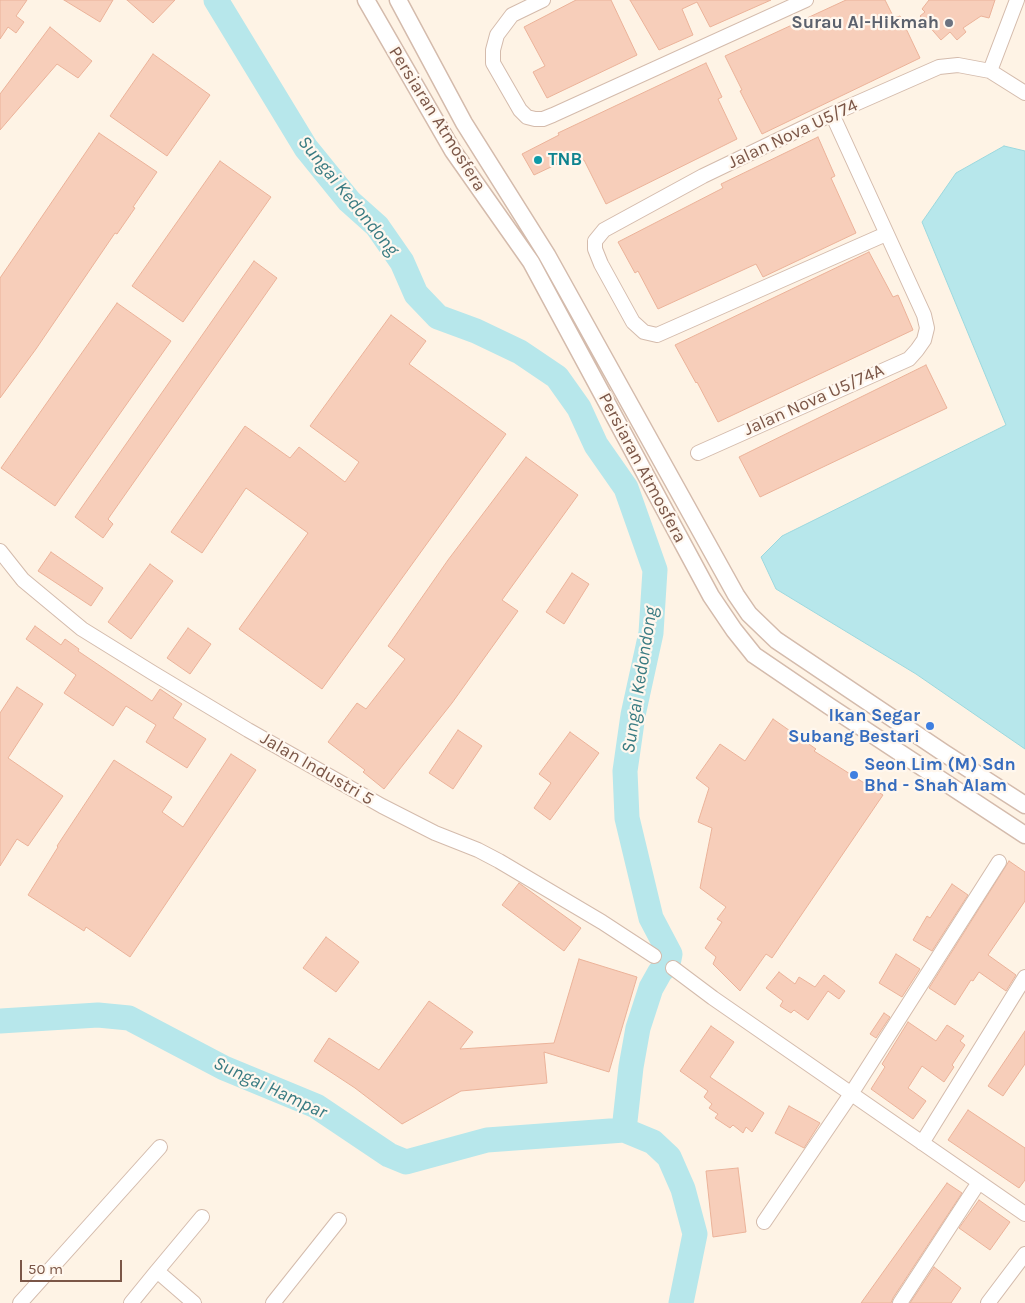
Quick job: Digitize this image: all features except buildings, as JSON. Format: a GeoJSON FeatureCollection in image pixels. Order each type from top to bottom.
{"type":"FeatureCollection","features":[{"type":"Feature","properties":{"kind":"street","name":"Persiaran Atmosfera"},"geometry":{"type":"LineString","coordinates":[[366,0],[454,151],[531,262],[711,596],[734,630],[754,655],[1025,835]]}},
{"type":"Feature","properties":{"kind":"street","name":"Persiaran Atmosfera"},"geometry":{"type":"LineString","coordinates":[[398,0],[464,123],[547,255],[736,595],[749,614],[776,640],[1025,806]]}},
{"type":"Feature","properties":{"kind":"street"},"geometry":{"type":"LineString","coordinates":[[543,0],[512,15],[498,35],[493,50],[493,63],[520,110],[527,117],[535,119],[543,119],[553,115],[806,0]]}},
{"type":"Feature","properties":{"kind":"street"},"geometry":{"type":"LineString","coordinates":[[1017,0],[990,71],[1025,93]]}},
{"type":"Feature","properties":{"kind":"street","name":"Jalan Nova U5/74"},"geometry":{"type":"LineString","coordinates":[[886,234],[657,335],[644,332],[633,322],[601,264],[595,249],[595,241],[604,230],[703,176],[832,114],[939,68],[958,65],[990,71]]}},
{"type":"Feature","properties":{"kind":"street"},"geometry":{"type":"LineString","coordinates":[[832,114],[886,234]]}},
{"type":"Feature","properties":{"kind":"street","name":"Jalan Nova U5/74A"},"geometry":{"type":"LineString","coordinates":[[698,452],[909,359],[917,350],[924,340],[927,328],[924,315],[886,234]]}},
{"type":"Feature","properties":{"kind":"street","name":"Jalan Industri 5"},"geometry":{"type":"LineString","coordinates":[[0,551],[23,580],[82,628],[153,673],[248,730],[382,806],[435,833],[478,850],[499,861],[602,922],[654,956]]}},
{"type":"Feature","properties":{"kind":"street"},"geometry":{"type":"LineString","coordinates":[[764,1222],[851,1094],[999,862]]}},
{"type":"Feature","properties":{"kind":"street"},"geometry":{"type":"LineString","coordinates":[[673,968],[713,998],[1025,1214]]}},
{"type":"Feature","properties":{"kind":"street"},"geometry":{"type":"LineString","coordinates":[[922,1143],[1025,976]]}},
{"type":"Feature","properties":{"kind":"street"},"geometry":{"type":"LineString","coordinates":[[20,1303],[160,1147]]}},
{"type":"Feature","properties":{"kind":"street"},"geometry":{"type":"LineString","coordinates":[[900,1303],[979,1182]]}},
{"type":"Feature","properties":{"kind":"street"},"geometry":{"type":"LineString","coordinates":[[131,1303],[202,1217]]}},
{"type":"Feature","properties":{"kind":"street"},"geometry":{"type":"LineString","coordinates":[[273,1303],[339,1220]]}},
{"type":"Feature","properties":{"kind":"street"},"geometry":{"type":"LineString","coordinates":[[988,1303],[1019,1267],[1025,1254]]}},
{"type":"Feature","properties":{"kind":"street"},"geometry":{"type":"LineString","coordinates":[[158,1272],[194,1303]]}},
{"type":"Feature","properties":{"kind":"water"},"geometry":{"type":"Polygon","coordinates":[[[1004,146],[1025,151],[1025,749],[916,674],[776,589],[761,557],[782,536],[1006,425],[922,222],[956,173],[1004,146]]]}},
{"type":"Feature","properties":{"kind":"waterway","name":"Sungai Kedondong"},"geometry":{"type":"LineString","coordinates":[[216,0],[306,148],[349,201],[377,226],[402,262],[416,294],[438,317],[476,331],[520,352],[557,377],[579,408],[596,445],[626,488],[655,570],[651,633],[633,715],[625,771],[627,818],[651,918],[670,954],[668,964],[660,972],[651,988],[638,1028],[631,1067],[624,1130],[653,1142],[669,1157],[683,1189],[695,1234],[681,1303]]}},
{"type":"Feature","properties":{"kind":"waterway","name":"Sungai Hampar"},"geometry":{"type":"LineString","coordinates":[[0,1021],[98,1015],[129,1018],[224,1068],[316,1106],[389,1155],[406,1162],[487,1140],[624,1130]]}},
{"type":"Feature","properties":{"kind":"place","name":"Surau Al-Hikmah"},"geometry":{"type":"Point","coordinates":[949,23]}},
{"type":"Feature","properties":{"kind":"place","name":"TNB"},"geometry":{"type":"Point","coordinates":[538,160]}},
{"type":"Feature","properties":{"kind":"place","name":"Ikan Segar Subang Bestari"},"geometry":{"type":"Point","coordinates":[930,726]}},
{"type":"Feature","properties":{"kind":"place","name":"Seon Lim (M) Sdn Bhd - Shah Alam"},"geometry":{"type":"Point","coordinates":[854,775]}}]}
